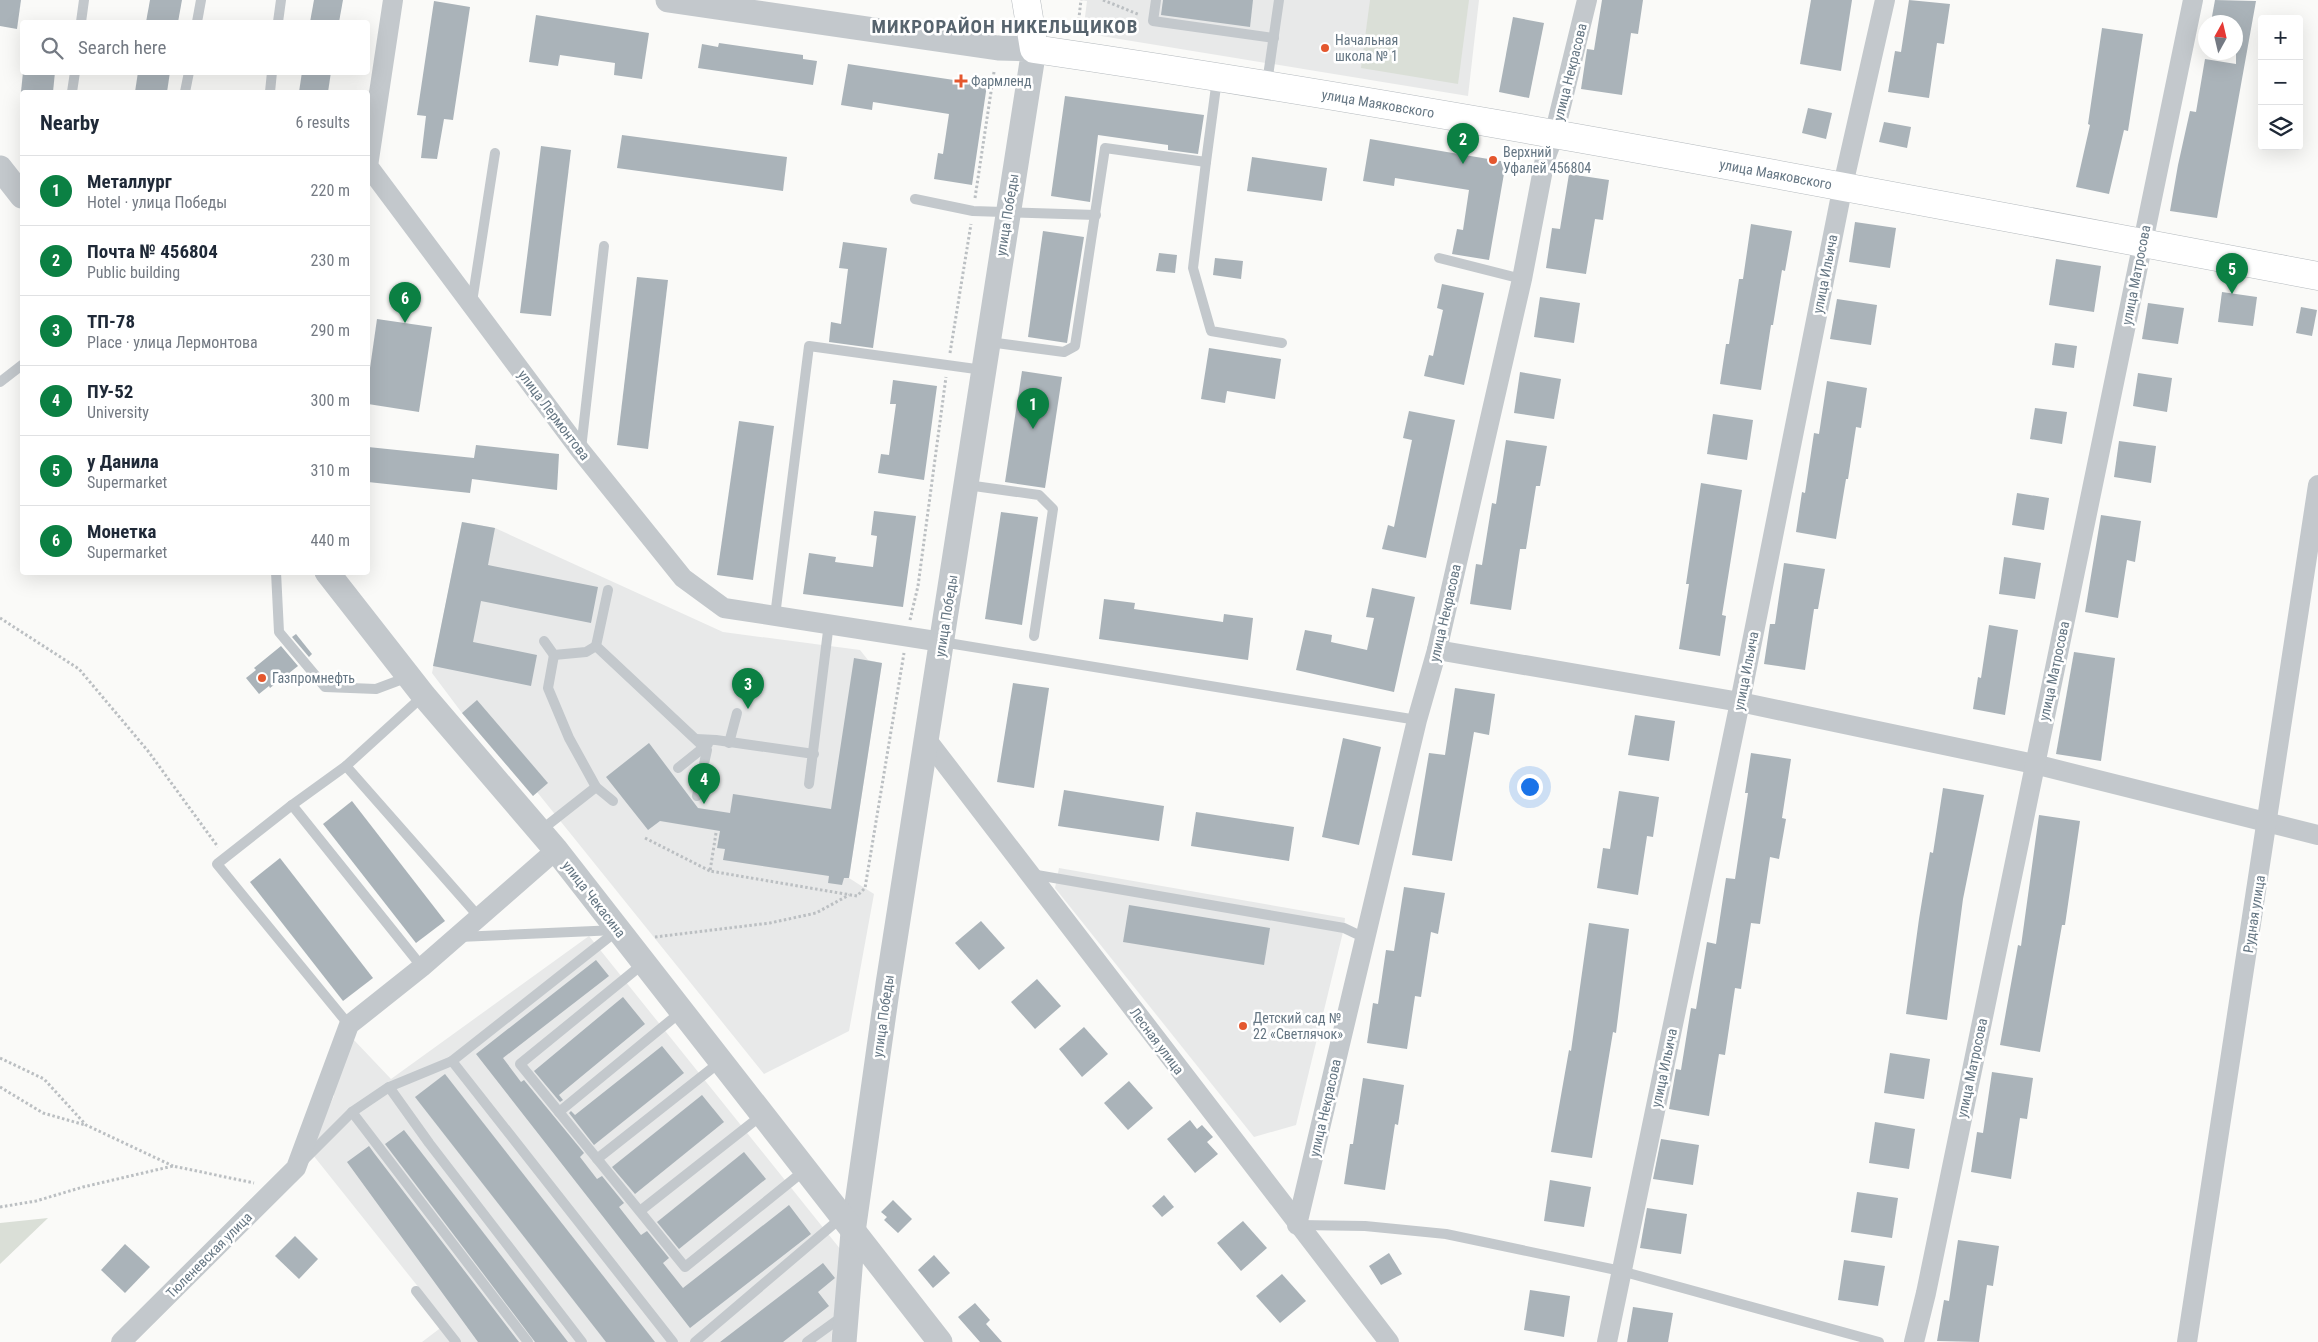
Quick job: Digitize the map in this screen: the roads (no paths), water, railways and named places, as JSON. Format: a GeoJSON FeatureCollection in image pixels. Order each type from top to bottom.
{"type":"FeatureCollection","features":[{"type":"Feature","properties":{"kind":"main road","name":"улица Победы"},"geometry":{"type":"LineString","coordinates":[[1026,0],[1034,49]]}},
{"type":"Feature","properties":{"kind":"main road","name":"улица Маяковского"},"geometry":{"type":"LineString","coordinates":[[1034,49],[1267,84],[1843,185],[2318,276]]}},
{"type":"Feature","properties":{"kind":"street","name":"улица Лермонтова"},"geometry":{"type":"LineString","coordinates":[[370,154],[393,0]]}},
{"type":"Feature","properties":{"kind":"street","name":"улица Маяковского"},"geometry":{"type":"LineString","coordinates":[[668,0],[989,46],[1034,49]]}},
{"type":"Feature","properties":{"kind":"street","name":"улица Некрасова"},"geometry":{"type":"LineString","coordinates":[[1297,1225],[1416,720],[1437,650],[1522,279],[1545,159],[1554,135],[1587,0]]}},
{"type":"Feature","properties":{"kind":"street","name":"улица Ильича"},"geometry":{"type":"LineString","coordinates":[[1606,1342],[1740,702],[1843,185],[1885,0]]}},
{"type":"Feature","properties":{"kind":"street","name":"улица Матросова"},"geometry":{"type":"LineString","coordinates":[[1914,1342],[1926,1293],[2034,764],[2144,243],[2160,149],[2193,0]]}},
{"type":"Feature","properties":{"kind":"street","name":"улица Победы"},"geometry":{"type":"LineString","coordinates":[[844,1342],[847,1313],[848,1225],[927,740],[967,485],[987,342],[1034,49]]}},
{"type":"Feature","properties":{"kind":"street"},"geometry":{"type":"LineString","coordinates":[[0,168],[20,193]]}},
{"type":"Feature","properties":{"kind":"street","name":"улица Лермонтова"},"geometry":{"type":"LineString","coordinates":[[370,170],[580,450],[684,578],[724,608],[942,642]]}},
{"type":"Feature","properties":{"kind":"street","name":"Рудная улица"},"geometry":{"type":"LineString","coordinates":[[2187,1342],[2318,485]]}},
{"type":"Feature","properties":{"kind":"street","name":"улица Чекасина"},"geometry":{"type":"LineString","coordinates":[[329,575],[424,696],[556,850],[940,1342]]}},
{"type":"Feature","properties":{"kind":"street"},"geometry":{"type":"LineString","coordinates":[[1437,650],[1740,702],[2034,764],[2318,835]]}},
{"type":"Feature","properties":{"kind":"street","name":"Лесная улица"},"geometry":{"type":"LineString","coordinates":[[927,740],[1297,1225],[1389,1342]]}},
{"type":"Feature","properties":{"kind":"street"},"geometry":{"type":"LineString","coordinates":[[296,1168],[349,1025],[422,967],[556,850]]}},
{"type":"Feature","properties":{"kind":"street","name":"Тюленевская улица"},"geometry":{"type":"LineString","coordinates":[[121,1342],[296,1168]]}},
{"type":"Feature","properties":{"kind":"lane"},"geometry":{"type":"LineString","coordinates":[[81,20],[84,0]]}},
{"type":"Feature","properties":{"kind":"lane"},"geometry":{"type":"LineString","coordinates":[[197,20],[201,0]]}},
{"type":"Feature","properties":{"kind":"lane"},"geometry":{"type":"LineString","coordinates":[[278,20],[281,0]]}},
{"type":"Feature","properties":{"kind":"lane"},"geometry":{"type":"LineString","coordinates":[[1156,0],[1154,21],[1274,38]]}},
{"type":"Feature","properties":{"kind":"lane"},"geometry":{"type":"LineString","coordinates":[[1267,84],[1279,0]]}},
{"type":"Feature","properties":{"kind":"lane"},"geometry":{"type":"LineString","coordinates":[[72,90],[75,75]]}},
{"type":"Feature","properties":{"kind":"lane"},"geometry":{"type":"LineString","coordinates":[[185,90],[188,75]]}},
{"type":"Feature","properties":{"kind":"lane"},"geometry":{"type":"LineString","coordinates":[[270,90],[272,75]]}},
{"type":"Feature","properties":{"kind":"lane"},"geometry":{"type":"LineString","coordinates":[[1218,76],[1193,268],[1210,332],[1282,343]]}},
{"type":"Feature","properties":{"kind":"lane"},"geometry":{"type":"LineString","coordinates":[[987,342],[1064,352],[1075,346],[1105,148],[1206,162]]}},
{"type":"Feature","properties":{"kind":"lane"},"geometry":{"type":"LineString","coordinates":[[471,306],[495,153]]}},
{"type":"Feature","properties":{"kind":"lane"},"geometry":{"type":"LineString","coordinates":[[915,199],[973,212],[1096,215]]}},
{"type":"Feature","properties":{"kind":"lane"},"geometry":{"type":"LineString","coordinates":[[580,450],[604,246]]}},
{"type":"Feature","properties":{"kind":"lane"},"geometry":{"type":"LineString","coordinates":[[1439,258],[1522,279]]}},
{"type":"Feature","properties":{"kind":"lane"},"geometry":{"type":"LineString","coordinates":[[775,616],[809,346],[983,370]]}},
{"type":"Feature","properties":{"kind":"lane"},"geometry":{"type":"LineString","coordinates":[[0,382],[20,367]]}},
{"type":"Feature","properties":{"kind":"lane"},"geometry":{"type":"LineString","coordinates":[[967,485],[1040,496],[1053,509],[1034,636]]}},
{"type":"Feature","properties":{"kind":"lane"},"geometry":{"type":"LineString","coordinates":[[276,575],[279,632],[325,687],[376,689],[409,677]]}},
{"type":"Feature","properties":{"kind":"lane"},"geometry":{"type":"LineString","coordinates":[[554,655],[586,652],[596,646],[608,590]]}},
{"type":"Feature","properties":{"kind":"lane"},"geometry":{"type":"LineString","coordinates":[[809,784],[828,623]]}},
{"type":"Feature","properties":{"kind":"lane"},"geometry":{"type":"LineString","coordinates":[[544,641],[554,655],[548,688],[569,738],[596,786],[613,801]]}},
{"type":"Feature","properties":{"kind":"lane"},"geometry":{"type":"LineString","coordinates":[[942,642],[1416,720]]}},
{"type":"Feature","properties":{"kind":"lane"},"geometry":{"type":"LineString","coordinates":[[596,646],[667,715],[707,750],[697,796]]}},
{"type":"Feature","properties":{"kind":"lane"},"geometry":{"type":"LineString","coordinates":[[349,1025],[217,864],[292,805],[346,766],[424,696]]}},
{"type":"Feature","properties":{"kind":"lane"},"geometry":{"type":"LineString","coordinates":[[729,742],[737,713]]}},
{"type":"Feature","properties":{"kind":"lane"},"geometry":{"type":"LineString","coordinates":[[678,768],[699,743],[716,740],[814,754]]}},
{"type":"Feature","properties":{"kind":"lane"},"geometry":{"type":"LineString","coordinates":[[346,766],[479,917]]}},
{"type":"Feature","properties":{"kind":"lane"},"geometry":{"type":"LineString","coordinates":[[540,831],[596,786]]}},
{"type":"Feature","properties":{"kind":"lane"},"geometry":{"type":"LineString","coordinates":[[292,805],[422,967]]}},
{"type":"Feature","properties":{"kind":"lane"},"geometry":{"type":"LineString","coordinates":[[1030,874],[1344,928],[1365,938]]}},
{"type":"Feature","properties":{"kind":"lane"},"geometry":{"type":"LineString","coordinates":[[456,938],[618,930]]}},
{"type":"Feature","properties":{"kind":"lane"},"geometry":{"type":"LineString","coordinates":[[296,1168],[352,1112],[389,1087],[452,1061],[618,930]]}},
{"type":"Feature","properties":{"kind":"lane"},"geometry":{"type":"LineString","coordinates":[[644,963],[520,1064],[685,1266],[805,1170]]}},
{"type":"Feature","properties":{"kind":"lane"},"geometry":{"type":"LineString","coordinates":[[559,1112],[682,1011]]}},
{"type":"Feature","properties":{"kind":"lane"},"geometry":{"type":"LineString","coordinates":[[452,1061],[674,1342]]}},
{"type":"Feature","properties":{"kind":"lane"},"geometry":{"type":"LineString","coordinates":[[597,1159],[721,1062]]}},
{"type":"Feature","properties":{"kind":"lane"},"geometry":{"type":"LineString","coordinates":[[389,1087],[429,1143],[582,1342]]}},
{"type":"Feature","properties":{"kind":"lane"},"geometry":{"type":"LineString","coordinates":[[352,1112],[528,1342]]}},
{"type":"Feature","properties":{"kind":"lane"},"geometry":{"type":"LineString","coordinates":[[640,1211],[762,1115]]}},
{"type":"Feature","properties":{"kind":"lane"},"geometry":{"type":"LineString","coordinates":[[695,1342],[848,1225]]}},
{"type":"Feature","properties":{"kind":"lane"},"geometry":{"type":"LineString","coordinates":[[1297,1225],[1365,1226],[1446,1234],[1621,1271],[1879,1342]]}},
{"type":"Feature","properties":{"kind":"lane"},"geometry":{"type":"LineString","coordinates":[[416,1291],[456,1342]]}},
{"type":"Feature","properties":{"kind":"lane"},"geometry":{"type":"LineString","coordinates":[[808,1342],[847,1313]]}},
{"type":"Feature","properties":{"kind":"place","name":"Начальная школа № 1"},"geometry":{"type":"Point","coordinates":[1325,48]}},
{"type":"Feature","properties":{"kind":"place","name":"Фармленд"},"geometry":{"type":"Point","coordinates":[961,81]}},
{"type":"Feature","properties":{"kind":"place","name":"Верхний Уфалей 456804"},"geometry":{"type":"Point","coordinates":[1493,160]}},
{"type":"Feature","properties":{"kind":"place","name":"Почта № 456804"},"geometry":{"type":"Point","coordinates":[1463,164]}},
{"type":"Feature","properties":{"kind":"place","name":"у Данила"},"geometry":{"type":"Point","coordinates":[2232,294]}},
{"type":"Feature","properties":{"kind":"place","name":"Монетка"},"geometry":{"type":"Point","coordinates":[405,323]}},
{"type":"Feature","properties":{"kind":"place","name":"Металлург"},"geometry":{"type":"Point","coordinates":[1033,429]}},
{"type":"Feature","properties":{"kind":"place","name":"Газпромнефть"},"geometry":{"type":"Point","coordinates":[262,678]}},
{"type":"Feature","properties":{"kind":"place","name":"ТП-78"},"geometry":{"type":"Point","coordinates":[748,709]}},
{"type":"Feature","properties":{"kind":"place","name":"ПУ-52"},"geometry":{"type":"Point","coordinates":[704,804]}},
{"type":"Feature","properties":{"kind":"place","name":"Детский сад № 22 «Светлячок»"},"geometry":{"type":"Point","coordinates":[1243,1026]}},
{"type":"Feature","properties":{"kind":"district","name":"МИКРОРАЙОН НИКЕЛЬЩИКОВ"},"geometry":{"type":"Point","coordinates":[1005,26]}}]}
